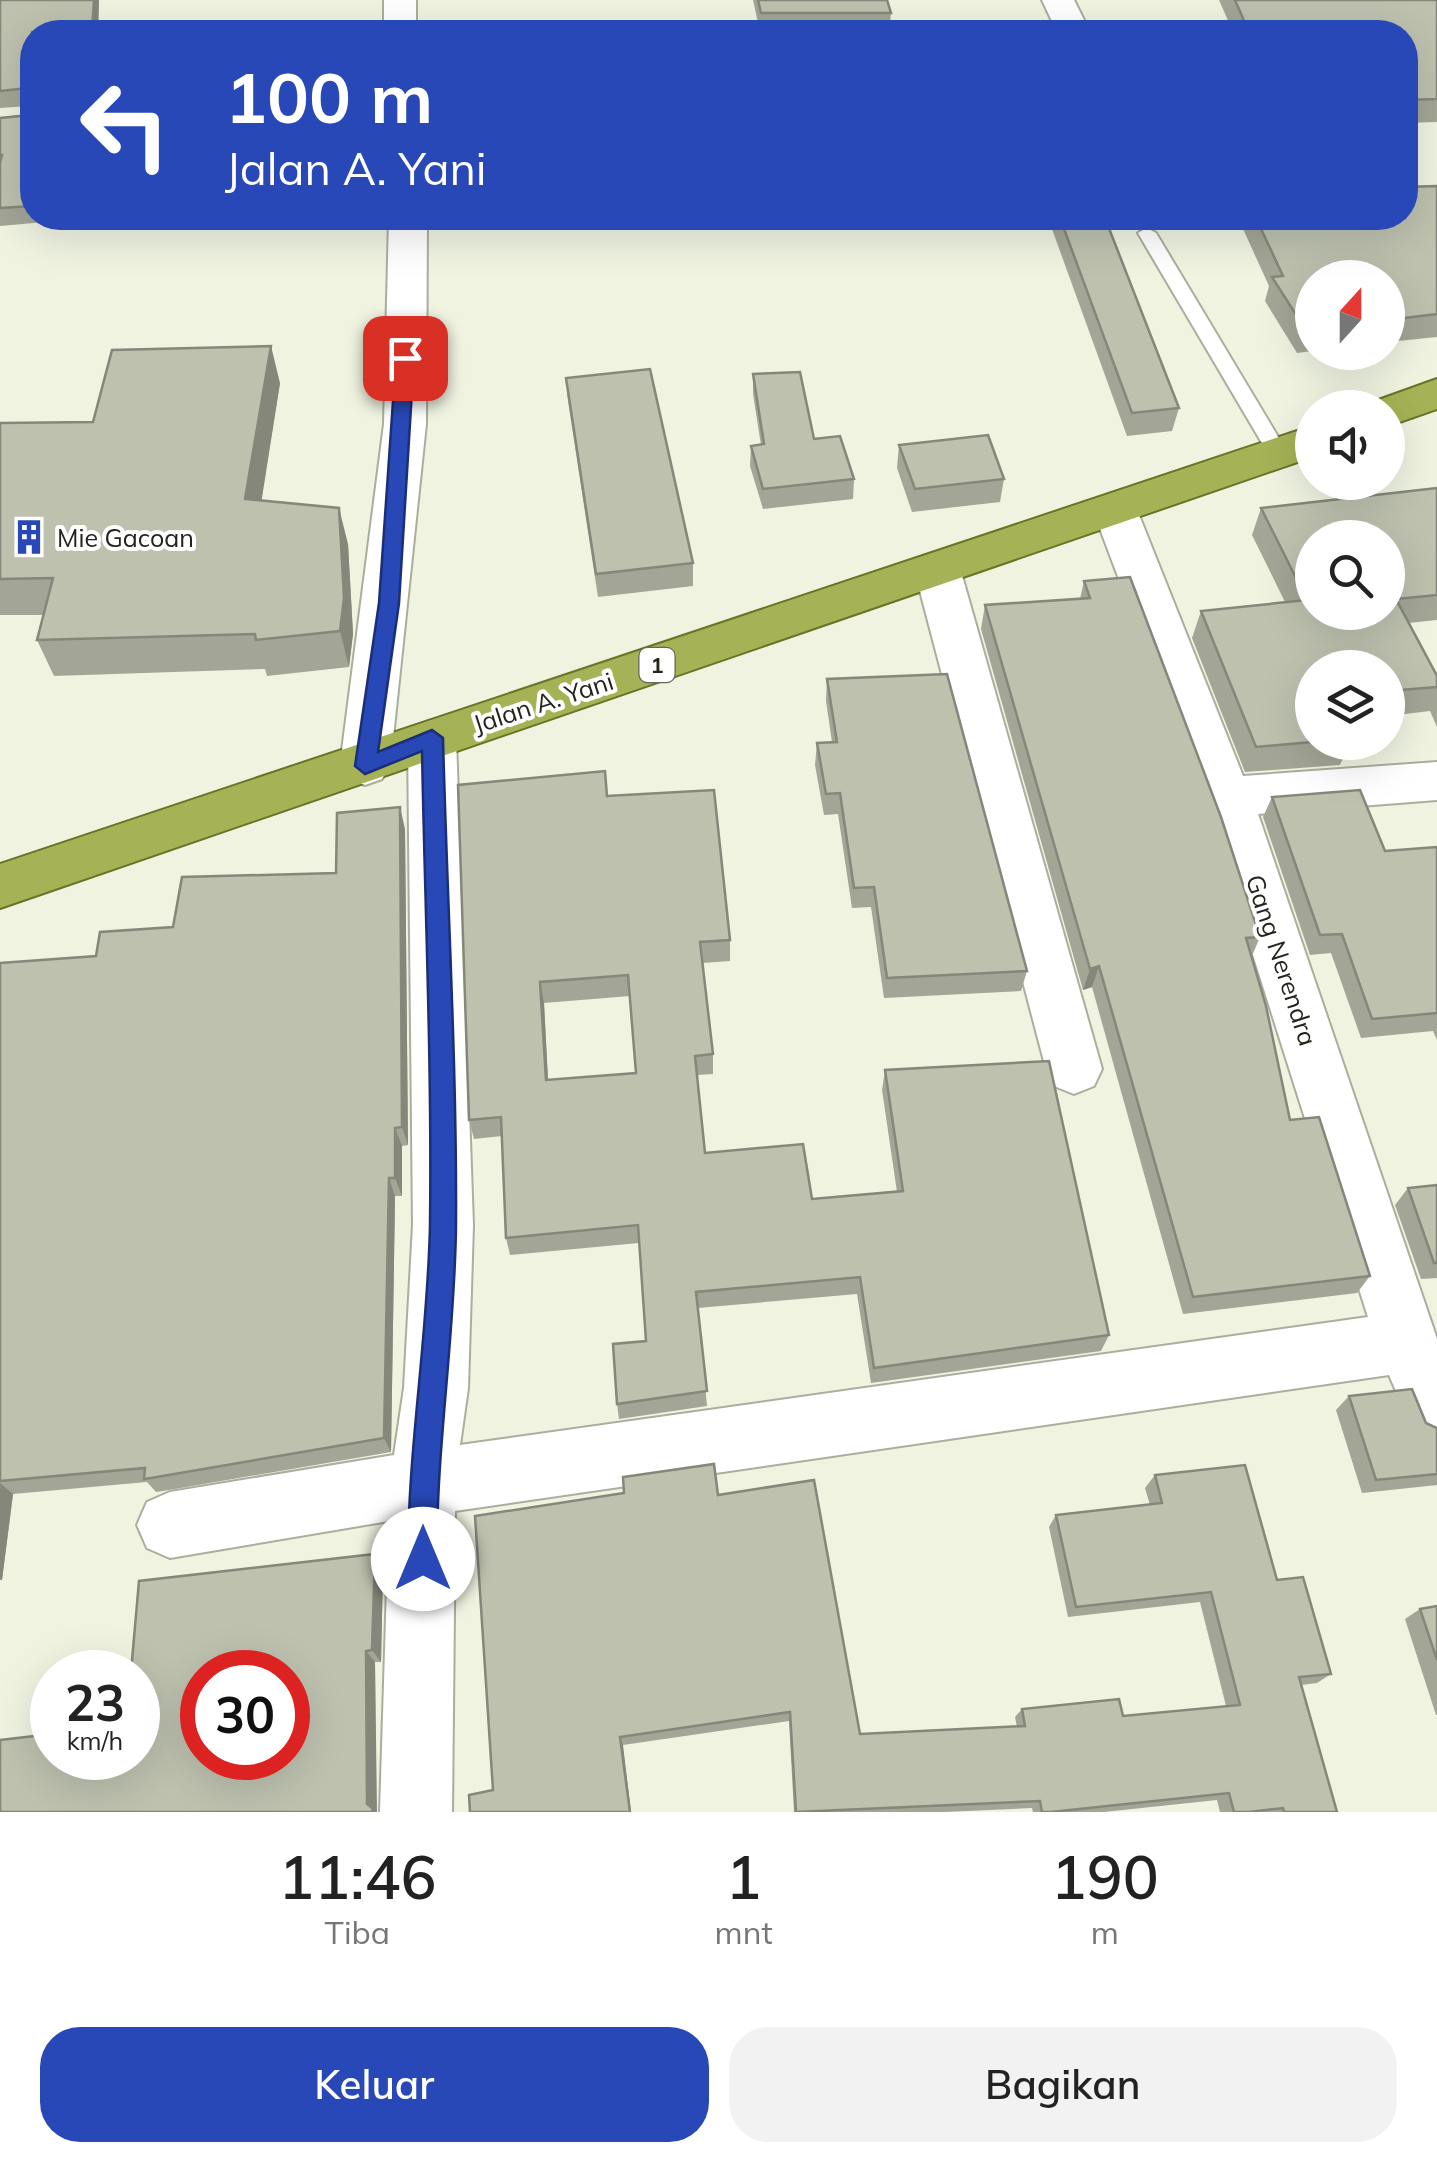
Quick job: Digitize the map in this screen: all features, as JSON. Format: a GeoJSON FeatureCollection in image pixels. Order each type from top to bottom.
{"type":"FeatureCollection","features":[{"type":"Feature","properties":{"kind":"highway"},"geometry":{"type":"LineString","coordinates":[[1405,408],[1434,400]]}},
{"type":"Feature","properties":{"kind":"highway","name":"Jalan A. Yani"},"geometry":{"type":"LineString","coordinates":[[0,886],[365,766],[432,738],[938,572],[1295,448]]}},
{"type":"Feature","properties":{"kind":"street"},"geometry":{"type":"LineString","coordinates":[[365,766],[389,603],[402,444],[408,230]]}},
{"type":"Feature","properties":{"kind":"street","name":"Gang Nerendra"},"geometry":{"type":"LineString","coordinates":[[1114,510],[1227,797],[1413,1316],[1437,1413]]}},
{"type":"Feature","properties":{"kind":"street"},"geometry":{"type":"LineString","coordinates":[[938,572],[1074,1069]]}},
{"type":"Feature","properties":{"kind":"street"},"geometry":{"type":"LineString","coordinates":[[416,1812],[423,1635],[422,1483],[436,1388],[443,1225],[432,738]]}},
{"type":"Feature","properties":{"kind":"street"},"geometry":{"type":"LineString","coordinates":[[1227,797],[1437,782]]}},
{"type":"Feature","properties":{"kind":"street"},"geometry":{"type":"LineString","coordinates":[[170,1526],[1413,1316]]}},
{"type":"Feature","properties":{"kind":"lane"},"geometry":{"type":"LineString","coordinates":[[1147,233],[1295,447]]}},
{"type":"Feature","properties":{"kind":"building"},"geometry":{"type":"Polygon","coordinates":[[[0,0],[94,0],[93,20],[20,20],[20,89],[0,91],[0,0]]]}},
{"type":"Feature","properties":{"kind":"building"},"geometry":{"type":"Polygon","coordinates":[[[758,0],[887,0],[891,13],[761,13],[758,0]]]}},
{"type":"Feature","properties":{"kind":"building"},"geometry":{"type":"Polygon","coordinates":[[[1235,0],[1437,0],[1437,99],[1418,100],[1418,20],[1244,20],[1235,0]]]}},
{"type":"Feature","properties":{"kind":"building"},"geometry":{"type":"Polygon","coordinates":[[[20,116],[20,207],[0,208],[0,118],[20,116]]]}},
{"type":"Feature","properties":{"kind":"building"},"geometry":{"type":"Polygon","coordinates":[[[1437,186],[1437,314],[1405,318],[1405,260],[1295,260],[1295,313],[1272,277],[1283,276],[1262,230],[1418,230],[1418,187],[1437,186]]]}},
{"type":"Feature","properties":{"kind":"building"},"geometry":{"type":"Polygon","coordinates":[[[1064,230],[1110,230],[1179,408],[1132,413],[1064,230]]]}},
{"type":"Feature","properties":{"kind":"building"},"geometry":{"type":"Polygon","coordinates":[[[271,346],[245,499],[339,508],[344,598],[340,631],[256,640],[255,634],[37,640],[53,578],[0,579],[0,423],[93,422],[112,350],[271,346]]]}},
{"type":"Feature","properties":{"kind":"building"},"geometry":{"type":"Polygon","coordinates":[[[650,369],[693,563],[596,574],[566,378],[650,369]]]}},
{"type":"Feature","properties":{"kind":"building"},"geometry":{"type":"Polygon","coordinates":[[[800,372],[814,439],[840,436],[854,479],[763,489],[751,446],[764,444],[753,374],[800,372]]]}},
{"type":"Feature","properties":{"kind":"building"},"geometry":{"type":"Polygon","coordinates":[[[988,435],[1004,479],[915,489],[899,445],[988,435]]]}},
{"type":"Feature","properties":{"kind":"building"},"geometry":{"type":"Polygon","coordinates":[[[1437,488],[1437,595],[1405,598],[1405,520],[1295,520],[1295,576],[1261,508],[1331,500],[1405,500],[1405,492],[1437,488]]]}},
{"type":"Feature","properties":{"kind":"building"},"geometry":{"type":"Polygon","coordinates":[[[1130,577],[1221,817],[1260,937],[1246,938],[1266,1006],[1290,1120],[1319,1117],[1370,1276],[1193,1297],[1099,966],[1090,969],[985,605],[1090,598],[1084,581],[1130,577]]]}},
{"type":"Feature","properties":{"kind":"building"},"geometry":{"type":"Polygon","coordinates":[[[1295,601],[1295,630],[1405,630],[1405,616],[1437,676],[1437,687],[1405,690],[1405,650],[1295,650],[1295,744],[1256,747],[1201,611],[1295,601]]]}},
{"type":"Feature","properties":{"kind":"building"},"geometry":{"type":"Polygon","coordinates":[[[947,674],[1027,971],[887,978],[874,887],[854,888],[840,793],[826,794],[817,743],[837,742],[827,679],[947,674]]]}},
{"type":"Feature","properties":{"kind":"building"},"geometry":{"type":"Polygon","coordinates":[[[605,771],[607,796],[714,790],[730,940],[700,942],[713,1054],[695,1056],[705,1153],[803,1144],[812,1199],[903,1191],[885,1070],[1049,1061],[1109,1335],[874,1368],[860,1277],[696,1292],[707,1391],[617,1404],[613,1344],[646,1341],[638,1225],[506,1238],[501,1117],[469,1120],[458,785],[605,771]],[[628,975],[540,982],[546,1080],[636,1073],[628,975]]]}},
{"type":"Feature","properties":{"kind":"building"},"geometry":{"type":"Polygon","coordinates":[[[1360,790],[1385,851],[1437,847],[1437,1013],[1372,1019],[1342,934],[1320,935],[1272,797],[1360,790]]]}},
{"type":"Feature","properties":{"kind":"building"},"geometry":{"type":"Polygon","coordinates":[[[400,807],[402,1127],[395,1128],[395,1178],[389,1178],[384,1438],[144,1479],[145,1468],[0,1481],[0,963],[96,956],[100,932],[173,927],[182,877],[336,873],[337,813],[400,807]]]}},
{"type":"Feature","properties":{"kind":"building"},"geometry":{"type":"Polygon","coordinates":[[[1437,1185],[1437,1263],[1434,1263],[1408,1188],[1437,1185]]]}},
{"type":"Feature","properties":{"kind":"building"},"geometry":{"type":"Polygon","coordinates":[[[1412,1389],[1426,1423],[1437,1428],[1437,1474],[1376,1480],[1349,1396],[1412,1389]]]}},
{"type":"Feature","properties":{"kind":"building"},"geometry":{"type":"Polygon","coordinates":[[[714,1464],[718,1495],[814,1480],[860,1734],[1025,1726],[1022,1709],[1119,1699],[1123,1716],[1240,1705],[1211,1592],[1076,1607],[1056,1515],[1162,1503],[1155,1475],[1245,1465],[1277,1580],[1303,1577],[1331,1674],[1299,1677],[1337,1812],[1284,1812],[1283,1808],[1234,1812],[1229,1793],[1051,1812],[1042,1812],[1040,1801],[796,1812],[790,1712],[620,1737],[630,1812],[470,1812],[469,1795],[493,1790],[475,1516],[624,1493],[623,1477],[714,1464]]]}},
{"type":"Feature","properties":{"kind":"building"},"geometry":{"type":"Polygon","coordinates":[[[375,1554],[372,1650],[366,1651],[367,1804],[373,1812],[0,1812],[0,1740],[30,1737],[30,1780],[160,1780],[160,1650],[133,1650],[139,1581],[375,1554]]]}},
{"type":"Feature","properties":{"kind":"building"},"geometry":{"type":"Polygon","coordinates":[[[1437,1606],[1437,1660],[1420,1609],[1437,1606]]]}},
{"type":"Feature","properties":{"kind":"place","name":"Mie Gacoan"},"geometry":{"type":"Point","coordinates":[29,537]}},
{"type":"Feature","properties":{"kind":"route"},"geometry":{"type":"LineString","coordinates":[[405,358],[404,424],[389,603],[365,766],[432,738],[443,1225],[436,1388],[422,1483],[423,1559]]}}]}
